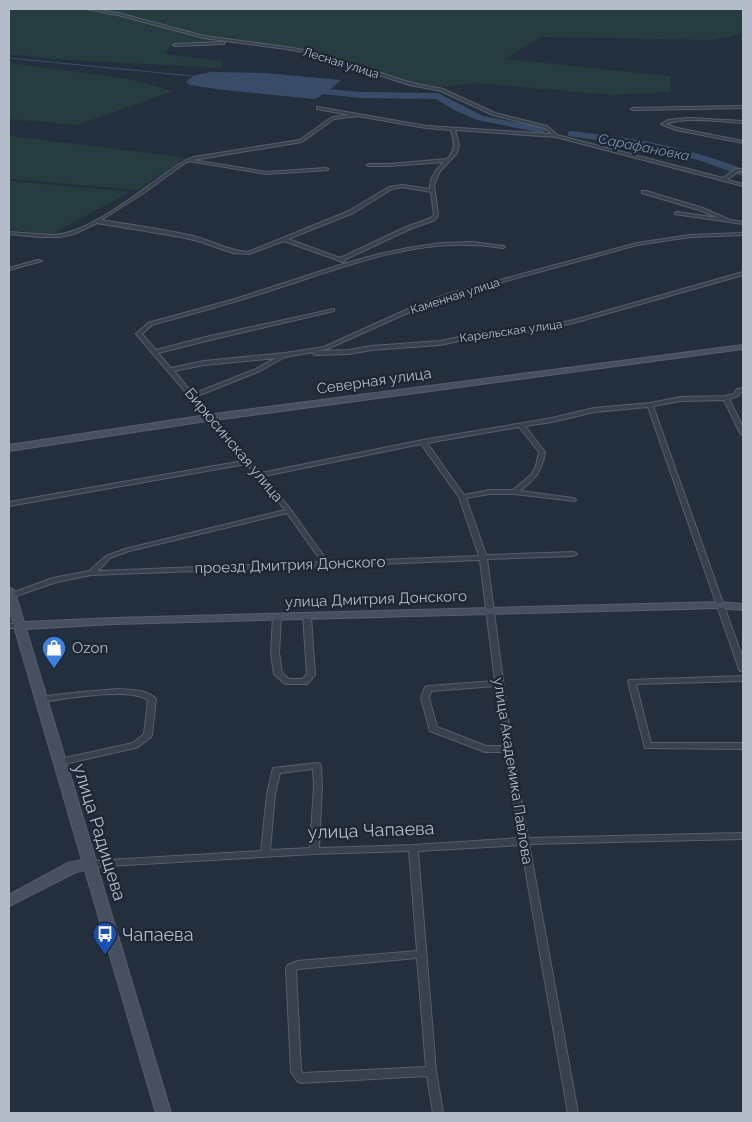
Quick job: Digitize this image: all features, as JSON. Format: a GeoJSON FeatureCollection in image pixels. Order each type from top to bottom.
{"type":"FeatureCollection","features":[{"type":"Feature","properties":{"kind":"main road","name":"Северная улица"},"geometry":{"type":"LineString","coordinates":[[9,448],[207,418],[743,347]]}},
{"type":"Feature","properties":{"kind":"main road","name":"улица Радищева"},"geometry":{"type":"LineString","coordinates":[[10,593],[14,626],[41,699],[163,1113]]}},
{"type":"Feature","properties":{"kind":"main road","name":"улица Дмитрия Донского"},"geometry":{"type":"LineString","coordinates":[[14,626],[277,616],[720,605],[743,607]]}},
{"type":"Feature","properties":{"kind":"main road","name":"улица Чапаева"},"geometry":{"type":"LineString","coordinates":[[10,898],[73,867],[91,864]]}},
{"type":"Feature","properties":{"kind":"street","name":"Лесная улица"},"geometry":{"type":"LineString","coordinates":[[88,9],[112,12],[186,33],[299,50],[411,84],[442,90],[494,114],[546,127],[556,136]]}},
{"type":"Feature","properties":{"kind":"street"},"geometry":{"type":"LineString","coordinates":[[175,45],[239,42]]}},
{"type":"Feature","properties":{"kind":"street"},"geometry":{"type":"LineString","coordinates":[[633,109],[743,107]]}},
{"type":"Feature","properties":{"kind":"street","name":"Лесная улица"},"geometry":{"type":"LineString","coordinates":[[318,108],[453,130],[556,136],[743,185]]}},
{"type":"Feature","properties":{"kind":"street","name":"Лесная улица"},"geometry":{"type":"LineString","coordinates":[[9,233],[59,236],[70,234],[117,209],[188,160],[301,141],[339,112]]}},
{"type":"Feature","properties":{"kind":"street","name":"Лесная улица"},"geometry":{"type":"LineString","coordinates":[[332,118],[357,115]]}},
{"type":"Feature","properties":{"kind":"street"},"geometry":{"type":"LineString","coordinates":[[743,122],[682,119],[666,121],[663,124],[676,129],[743,142]]}},
{"type":"Feature","properties":{"kind":"street"},"geometry":{"type":"LineString","coordinates":[[340,260],[408,228],[433,220],[436,215],[432,185],[438,171],[456,153],[457,145],[453,130]]}},
{"type":"Feature","properties":{"kind":"street"},"geometry":{"type":"LineString","coordinates":[[188,160],[266,173],[326,169]]}},
{"type":"Feature","properties":{"kind":"street"},"geometry":{"type":"LineString","coordinates":[[369,165],[389,166],[449,160]]}},
{"type":"Feature","properties":{"kind":"street"},"geometry":{"type":"LineString","coordinates":[[724,180],[739,170]]}},
{"type":"Feature","properties":{"kind":"street"},"geometry":{"type":"LineString","coordinates":[[95,221],[181,235],[208,241],[241,253],[249,253],[366,205],[386,189],[405,186],[432,191]]}},
{"type":"Feature","properties":{"kind":"street"},"geometry":{"type":"LineString","coordinates":[[644,192],[700,209],[728,220]]}},
{"type":"Feature","properties":{"kind":"street"},"geometry":{"type":"LineString","coordinates":[[677,213],[743,223]]}},
{"type":"Feature","properties":{"kind":"street","name":"Каменная улица"},"geometry":{"type":"LineString","coordinates":[[171,370],[204,363],[286,355],[325,348],[410,310],[450,295],[603,252],[637,244],[690,236],[743,234]]}},
{"type":"Feature","properties":{"kind":"street"},"geometry":{"type":"LineString","coordinates":[[283,239],[348,264],[408,249],[448,244],[473,242],[503,247]]}},
{"type":"Feature","properties":{"kind":"street"},"geometry":{"type":"LineString","coordinates":[[9,269],[40,261]]}},
{"type":"Feature","properties":{"kind":"street","name":"Бирюсинская улица"},"geometry":{"type":"LineString","coordinates":[[91,573],[108,557],[121,552],[289,511],[260,475],[207,418],[171,370],[139,334],[150,324],[248,297],[348,264]]}},
{"type":"Feature","properties":{"kind":"street","name":"Карельская улица"},"geometry":{"type":"LineString","coordinates":[[302,352],[329,354],[371,348],[440,343],[483,334],[535,330],[575,321],[743,274]]}},
{"type":"Feature","properties":{"kind":"street"},"geometry":{"type":"LineString","coordinates":[[155,352],[332,310]]}},
{"type":"Feature","properties":{"kind":"street"},"geometry":{"type":"LineString","coordinates":[[192,396],[258,370],[286,355]]}},
{"type":"Feature","properties":{"kind":"street"},"geometry":{"type":"LineString","coordinates":[[260,475],[423,442],[521,426],[594,410],[650,405],[681,399],[726,398],[736,395],[739,390],[743,390]]}},
{"type":"Feature","properties":{"kind":"street"},"geometry":{"type":"LineString","coordinates":[[726,398],[743,433]]}},
{"type":"Feature","properties":{"kind":"street"},"geometry":{"type":"LineString","coordinates":[[650,405],[743,669]]}},
{"type":"Feature","properties":{"kind":"street"},"geometry":{"type":"LineString","coordinates":[[514,492],[540,468],[542,452],[521,426]]}},
{"type":"Feature","properties":{"kind":"street","name":"улица Академика Павлова"},"geometry":{"type":"LineString","coordinates":[[423,442],[462,497],[483,557],[508,749],[573,1113]]}},
{"type":"Feature","properties":{"kind":"street"},"geometry":{"type":"LineString","coordinates":[[9,504],[246,462]]}},
{"type":"Feature","properties":{"kind":"street"},"geometry":{"type":"LineString","coordinates":[[462,497],[490,492],[514,492],[573,500]]}},
{"type":"Feature","properties":{"kind":"street"},"geometry":{"type":"LineString","coordinates":[[289,511],[326,563]]}},
{"type":"Feature","properties":{"kind":"street","name":"проезд Дмитрия Донского"},"geometry":{"type":"LineString","coordinates":[[10,593],[55,580],[91,573],[574,554]]}},
{"type":"Feature","properties":{"kind":"street"},"geometry":{"type":"LineString","coordinates":[[277,616],[275,654],[278,674],[287,682],[304,682],[311,675],[307,616]]}},
{"type":"Feature","properties":{"kind":"street"},"geometry":{"type":"LineString","coordinates":[[743,678],[632,682],[648,746],[743,746]]}},
{"type":"Feature","properties":{"kind":"street"},"geometry":{"type":"LineString","coordinates":[[499,683],[428,689],[424,698],[434,729],[485,749],[508,749]]}},
{"type":"Feature","properties":{"kind":"street"},"geometry":{"type":"LineString","coordinates":[[41,699],[106,693],[143,693],[150,695],[152,699],[148,735],[144,739],[135,744],[60,762]]}},
{"type":"Feature","properties":{"kind":"street"},"geometry":{"type":"LineString","coordinates":[[265,854],[271,794],[276,770],[293,767],[317,766],[318,786],[314,850]]}},
{"type":"Feature","properties":{"kind":"street","name":"улица Чапаева"},"geometry":{"type":"LineString","coordinates":[[91,864],[314,850],[413,848],[524,840],[743,836]]}},
{"type":"Feature","properties":{"kind":"street"},"geometry":{"type":"LineString","coordinates":[[413,848],[431,1071],[438,1113]]}},
{"type":"Feature","properties":{"kind":"street"},"geometry":{"type":"LineString","coordinates":[[422,954],[297,965],[291,968],[296,1072],[301,1078],[431,1071]]}},
{"type":"Feature","properties":{"kind":"green space"},"geometry":{"type":"Polygon","coordinates":[[[9,9],[743,9],[743,33],[713,40],[540,37],[506,59],[670,76],[671,92],[615,95],[474,83],[440,87],[404,81],[293,47],[247,41],[172,44],[165,54],[223,61],[221,68],[53,59],[9,54],[9,9]]]}},
{"type":"Feature","properties":{"kind":"green space"},"geometry":{"type":"Polygon","coordinates":[[[9,63],[129,79],[173,91],[77,125],[9,119],[9,63]]]}},
{"type":"Feature","properties":{"kind":"green space"},"geometry":{"type":"Polygon","coordinates":[[[9,136],[185,158],[137,190],[9,179],[9,136]]]}},
{"type":"Feature","properties":{"kind":"green space"},"geometry":{"type":"Polygon","coordinates":[[[9,181],[126,191],[128,193],[52,234],[9,230],[9,181]]]}},
{"type":"Feature","properties":{"kind":"water"},"geometry":{"type":"Polygon","coordinates":[[[211,72],[265,73],[341,80],[315,99],[223,90],[190,85],[186,82],[193,76],[211,72]]]}},
{"type":"Feature","properties":{"kind":"waterway"},"geometry":{"type":"LineString","coordinates":[[9,58],[193,76]]}},
{"type":"Feature","properties":{"kind":"waterway","name":"Сарафановка"},"geometry":{"type":"LineString","coordinates":[[327,92],[361,95],[438,96],[457,108],[480,118],[542,130]]}},
{"type":"Feature","properties":{"kind":"waterway","name":"Сарафановка"},"geometry":{"type":"LineString","coordinates":[[571,134],[659,146],[702,157],[743,173]]}},
{"type":"Feature","properties":{"kind":"place","name":"Ozon"},"geometry":{"type":"Point","coordinates":[54,669]}},
{"type":"Feature","properties":{"kind":"place","name":"Чапаева"},"geometry":{"type":"Point","coordinates":[105,955]}}]}
